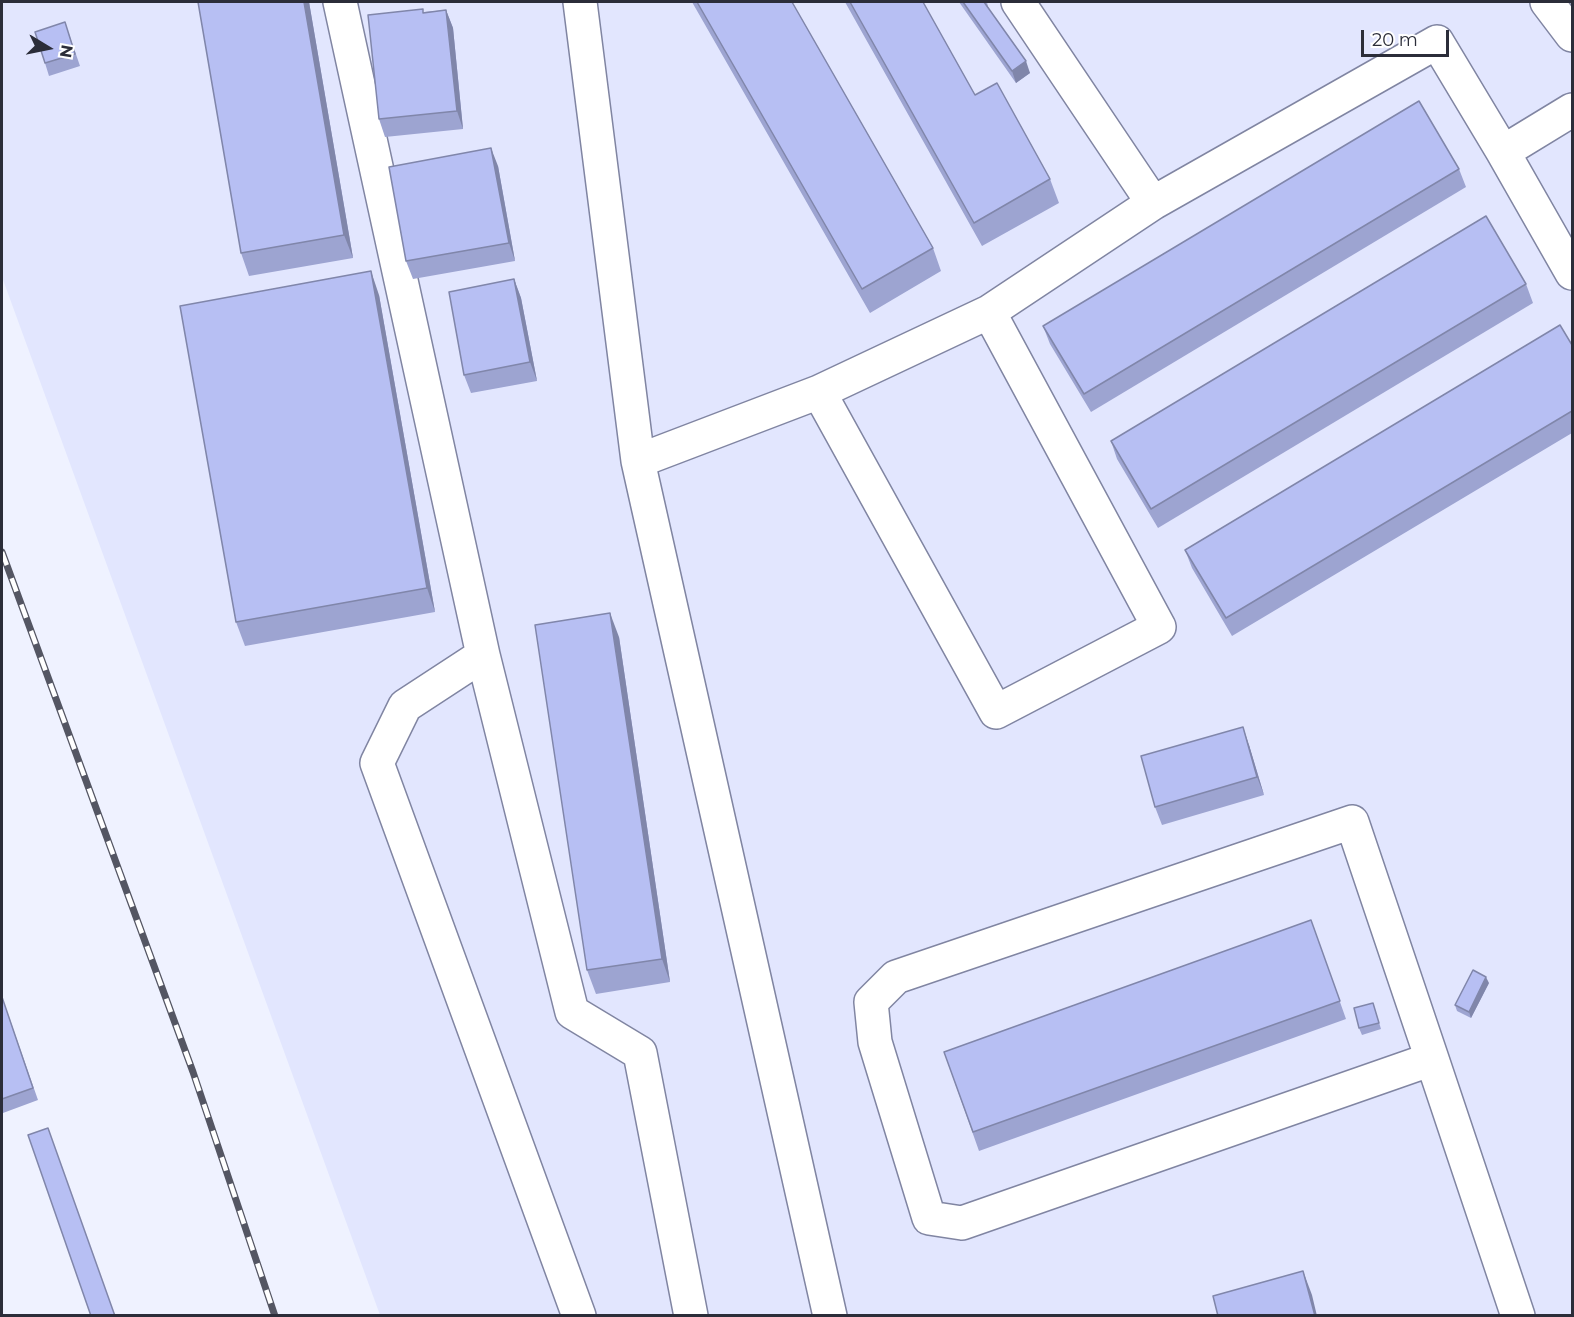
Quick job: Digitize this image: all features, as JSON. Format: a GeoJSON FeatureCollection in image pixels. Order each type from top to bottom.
{"type":"FeatureCollection","features":[{"type":"Feature","properties":{"kind":"street"},"geometry":{"type":"LineString","coordinates":[[340,2],[483,656],[572,1012],[640,1053],[691,1316]]}},
{"type":"Feature","properties":{"kind":"street"},"geometry":{"type":"LineString","coordinates":[[580,2],[638,461],[830,1316]]}},
{"type":"Feature","properties":{"kind":"street"},"geometry":{"type":"LineString","coordinates":[[1018,2],[1153,203]]}},
{"type":"Feature","properties":{"kind":"street"},"geometry":{"type":"LineString","coordinates":[[1547,2],[1572,35]]}},
{"type":"Feature","properties":{"kind":"street"},"geometry":{"type":"LineString","coordinates":[[638,461],[819,392],[989,312],[1153,203],[1437,42],[1572,273]]}},
{"type":"Feature","properties":{"kind":"street"},"geometry":{"type":"LineString","coordinates":[[1503,152],[1572,110]]}},
{"type":"Feature","properties":{"kind":"street"},"geometry":{"type":"LineString","coordinates":[[819,392],[996,712],[1159,627],[989,312]]}},
{"type":"Feature","properties":{"kind":"street"},"geometry":{"type":"LineString","coordinates":[[483,656],[405,706],[377,763],[579,1316]]}},
{"type":"Feature","properties":{"kind":"street"},"geometry":{"type":"LineString","coordinates":[[1432,1059],[962,1223],[929,1218],[875,1042],[871,1002],[896,977],[1352,822],[1432,1059],[1518,1316]]}},
{"type":"Feature","properties":{"kind":"shaded area"},"geometry":{"type":"Polygon","coordinates":[[[2,2],[1572,2],[1572,1315],[380,1315],[2,277],[2,2]]]}},
{"type":"Feature","properties":{"kind":"building"},"geometry":{"type":"Polygon","coordinates":[[[198,2],[304,2],[344,235],[241,253],[198,2]]]}},
{"type":"Feature","properties":{"kind":"building"},"geometry":{"type":"Polygon","coordinates":[[[697,2],[792,2],[933,248],[862,289],[697,2]]]}},
{"type":"Feature","properties":{"kind":"building"},"geometry":{"type":"Polygon","coordinates":[[[850,2],[923,2],[975,95],[997,83],[1050,179],[974,223],[850,2]]]}},
{"type":"Feature","properties":{"kind":"building"},"geometry":{"type":"Polygon","coordinates":[[[963,2],[984,2],[1026,61],[1012,71],[963,2]]]}},
{"type":"Feature","properties":{"kind":"building"},"geometry":{"type":"Polygon","coordinates":[[[423,9],[423,13],[446,10],[457,111],[379,119],[368,15],[423,9]]]}},
{"type":"Feature","properties":{"kind":"building"},"geometry":{"type":"Polygon","coordinates":[[[65,22],[75,54],[45,63],[35,32],[65,22]]]}},
{"type":"Feature","properties":{"kind":"building"},"geometry":{"type":"Polygon","coordinates":[[[1419,101],[1459,169],[1084,394],[1043,326],[1419,101]]]}},
{"type":"Feature","properties":{"kind":"building"},"geometry":{"type":"Polygon","coordinates":[[[491,148],[509,243],[406,261],[389,167],[491,148]]]}},
{"type":"Feature","properties":{"kind":"building"},"geometry":{"type":"Polygon","coordinates":[[[1486,216],[1526,284],[1151,509],[1111,441],[1486,216]]]}},
{"type":"Feature","properties":{"kind":"building"},"geometry":{"type":"Polygon","coordinates":[[[371,271],[427,588],[236,622],[180,306],[371,271]]]}},
{"type":"Feature","properties":{"kind":"building"},"geometry":{"type":"Polygon","coordinates":[[[514,279],[530,362],[464,375],[449,292],[514,279]]]}},
{"type":"Feature","properties":{"kind":"building"},"geometry":{"type":"Polygon","coordinates":[[[1560,325],[1572,345],[1572,411],[1226,618],[1185,550],[1560,325]]]}},
{"type":"Feature","properties":{"kind":"building"},"geometry":{"type":"Polygon","coordinates":[[[610,613],[662,959],[587,970],[535,625],[610,613]]]}},
{"type":"Feature","properties":{"kind":"building"},"geometry":{"type":"Polygon","coordinates":[[[1243,727],[1257,777],[1155,807],[1141,756],[1243,727]]]}},
{"type":"Feature","properties":{"kind":"building"},"geometry":{"type":"Polygon","coordinates":[[[1311,920],[1340,1001],[973,1132],[944,1052],[1311,920]]]}},
{"type":"Feature","properties":{"kind":"building"},"geometry":{"type":"Polygon","coordinates":[[[1473,970],[1486,977],[1469,1012],[1455,1005],[1473,970]]]}},
{"type":"Feature","properties":{"kind":"building"},"geometry":{"type":"Polygon","coordinates":[[[2,997],[33,1088],[2,1099],[2,997]]]}},
{"type":"Feature","properties":{"kind":"building"},"geometry":{"type":"Polygon","coordinates":[[[1373,1003],[1379,1023],[1359,1028],[1354,1008],[1373,1003]]]}},
{"type":"Feature","properties":{"kind":"building"},"geometry":{"type":"Polygon","coordinates":[[[48,1128],[115,1316],[91,1316],[28,1135],[48,1128]]]}},
{"type":"Feature","properties":{"kind":"building"},"geometry":{"type":"Polygon","coordinates":[[[1303,1271],[1315,1316],[1218,1316],[1213,1296],[1303,1271]]]}},
{"type":"Feature","properties":{"kind":"railway"},"geometry":{"type":"LineString","coordinates":[[2,552],[193,1072],[275,1316]]}}]}
